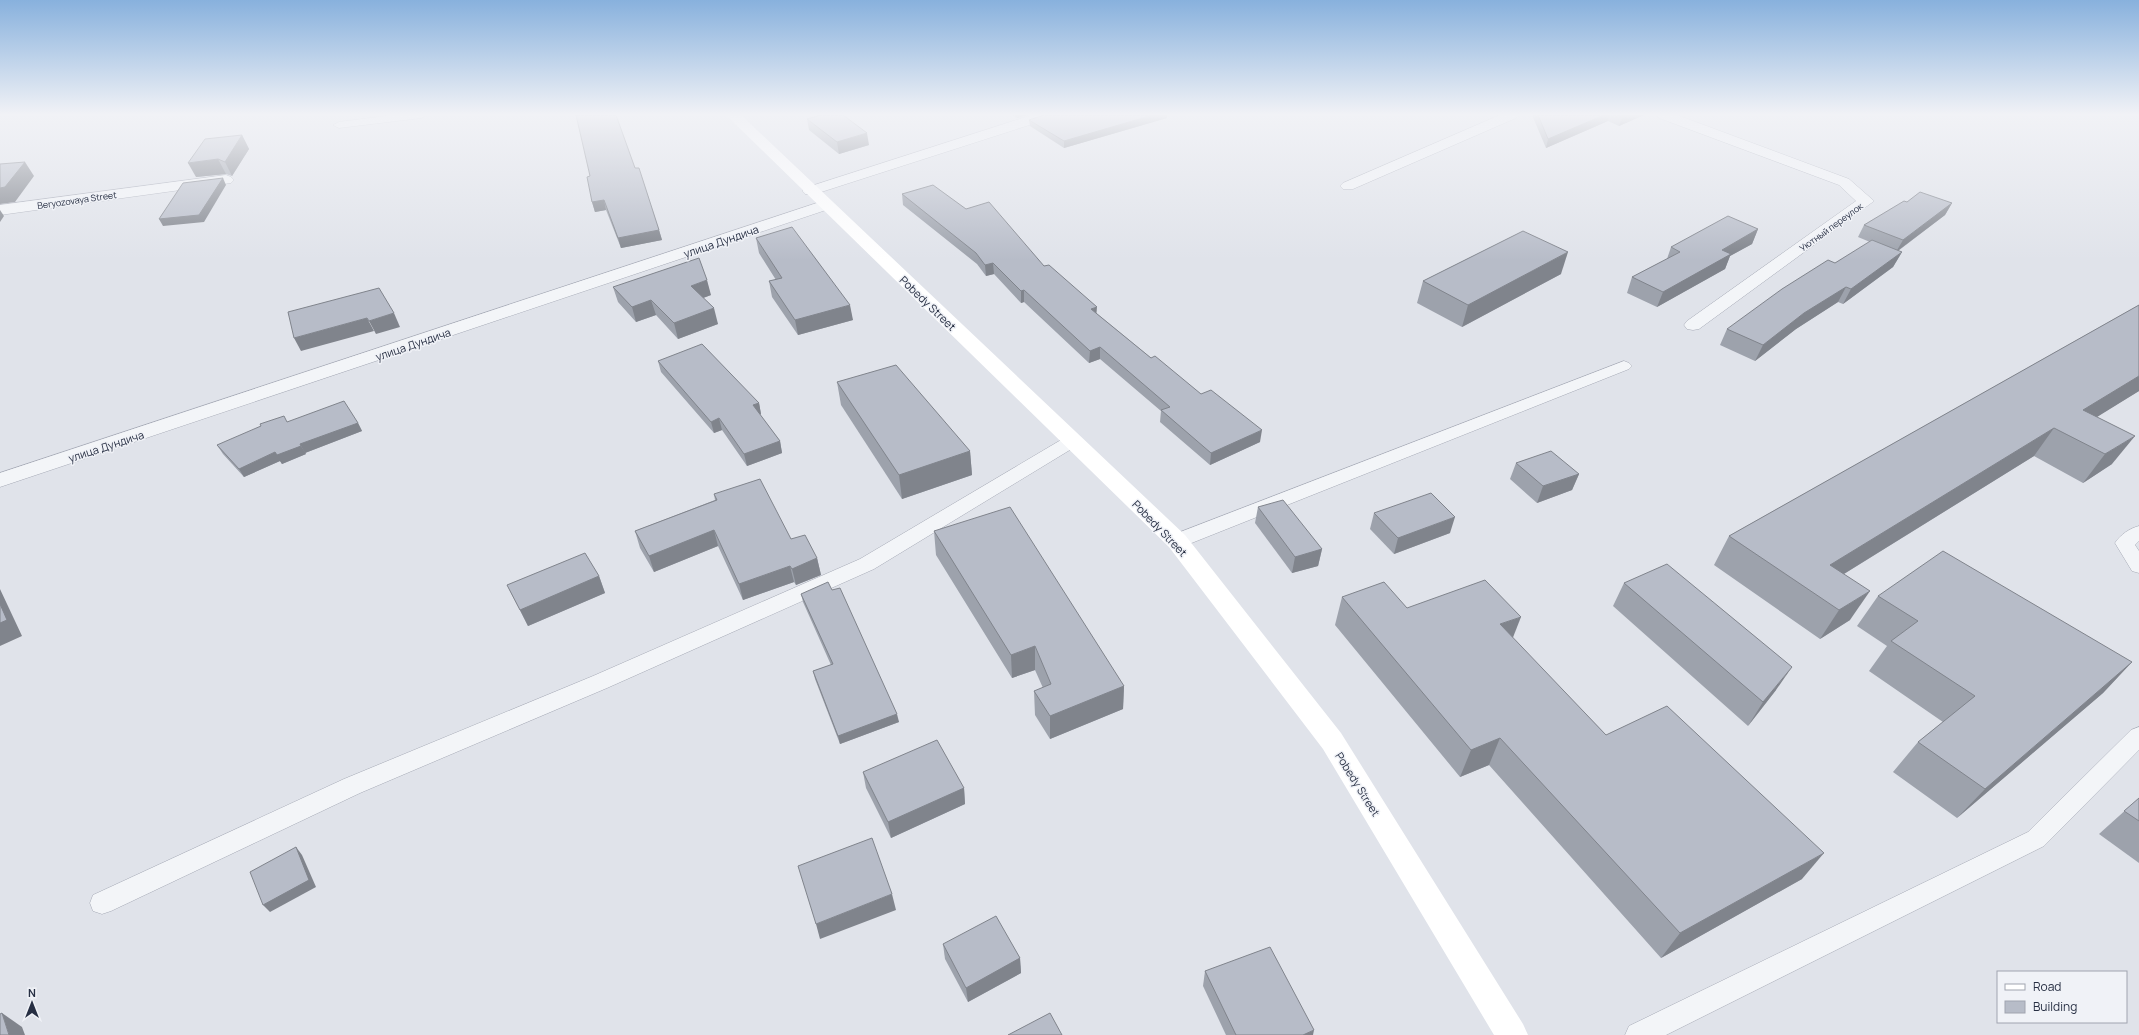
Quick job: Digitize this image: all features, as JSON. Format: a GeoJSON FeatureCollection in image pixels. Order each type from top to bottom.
{"type":"FeatureCollection","features":[{"type":"Feature","properties":{"kind":"street","name":"Pobedy Street"},"geometry":{"type":"LineString","coordinates":[[782,163],[1177,541],[1332,741],[1512,1035]]}},
{"type":"Feature","properties":{"kind":"street","name":"улица Дундича"},"geometry":{"type":"LineString","coordinates":[[0,480],[818,198],[913,163]]}},
{"type":"Feature","properties":{"kind":"street"},"geometry":{"type":"LineString","coordinates":[[1348,186],[1400,163]]}},
{"type":"Feature","properties":{"kind":"street","name":"Уютный переулок"},"geometry":{"type":"LineString","coordinates":[[1693,326],[1866,201],[1844,182],[1794,163]]}},
{"type":"Feature","properties":{"kind":"street","name":"Beryozovaya Street"},"geometry":{"type":"LineString","coordinates":[[0,210],[226,180]]}},
{"type":"Feature","properties":{"kind":"lane"},"geometry":{"type":"LineString","coordinates":[[1177,541],[1624,366]]}},
{"type":"Feature","properties":{"kind":"lane"},"geometry":{"type":"LineString","coordinates":[[102,903],[352,786],[600,682],[867,564],[1072,441]]}},
{"type":"Feature","properties":{"kind":"lane"},"geometry":{"type":"LineString","coordinates":[[2139,532],[2124,543],[2139,566]]}},
{"type":"Feature","properties":{"kind":"lane"},"geometry":{"type":"LineString","coordinates":[[1638,1035],[2036,839],[2139,736]]}},
{"type":"Feature","properties":{"kind":"building"},"geometry":{"type":"Polygon","coordinates":[[[24,163],[5,187],[0,188],[0,164],[24,163]]]}},
{"type":"Feature","properties":{"kind":"building"},"geometry":{"type":"Polygon","coordinates":[[[587,163],[633,163],[635,168],[639,168],[659,230],[618,238],[604,200],[592,202],[587,177],[590,176],[587,163]]]}},
{"type":"Feature","properties":{"kind":"building"},"geometry":{"type":"Polygon","coordinates":[[[223,178],[199,215],[159,219],[183,183],[223,178]]]}},
{"type":"Feature","properties":{"kind":"building"},"geometry":{"type":"Polygon","coordinates":[[[933,185],[966,209],[989,202],[1044,266],[1049,265],[1097,307],[1091,309],[1151,358],[1155,356],[1201,394],[1211,390],[1262,430],[1211,453],[1161,410],[1170,407],[1100,347],[1090,351],[1024,290],[1021,291],[993,263],[985,265],[976,253],[902,194],[933,185]]]}},
{"type":"Feature","properties":{"kind":"building"},"geometry":{"type":"Polygon","coordinates":[[[1920,192],[1952,203],[1903,240],[1864,225],[1904,201],[1907,202],[1920,192]]]}},
{"type":"Feature","properties":{"kind":"building"},"geometry":{"type":"Polygon","coordinates":[[[1728,216],[1758,229],[1722,250],[1731,254],[1663,292],[1632,277],[1680,252],[1671,247],[1728,216]]]}},
{"type":"Feature","properties":{"kind":"building"},"geometry":{"type":"Polygon","coordinates":[[[792,227],[850,305],[795,320],[769,281],[782,278],[756,238],[792,227]]]}},
{"type":"Feature","properties":{"kind":"building"},"geometry":{"type":"Polygon","coordinates":[[[1523,231],[1568,252],[1468,305],[1423,281],[1523,231]]]}},
{"type":"Feature","properties":{"kind":"building"},"geometry":{"type":"Polygon","coordinates":[[[1872,240],[1902,252],[1851,289],[1846,287],[1804,313],[1763,345],[1727,329],[1782,289],[1828,260],[1835,263],[1872,240]]]}},
{"type":"Feature","properties":{"kind":"building"},"geometry":{"type":"Polygon","coordinates":[[[699,258],[707,280],[691,286],[714,308],[674,323],[651,300],[632,307],[613,287],[699,258]]]}},
{"type":"Feature","properties":{"kind":"building"},"geometry":{"type":"Polygon","coordinates":[[[379,288],[394,313],[369,321],[367,318],[294,338],[288,312],[379,288]]]}},
{"type":"Feature","properties":{"kind":"building"},"geometry":{"type":"Polygon","coordinates":[[[2139,305],[2139,376],[2083,410],[2135,436],[2105,454],[2054,428],[1830,565],[1870,591],[1839,610],[1729,536],[2139,305]]]}},
{"type":"Feature","properties":{"kind":"building"},"geometry":{"type":"Polygon","coordinates":[[[702,344],[759,403],[753,405],[780,441],[744,454],[719,418],[711,422],[658,361],[702,344]]]}},
{"type":"Feature","properties":{"kind":"building"},"geometry":{"type":"Polygon","coordinates":[[[896,365],[970,451],[899,475],[837,382],[896,365]]]}},
{"type":"Feature","properties":{"kind":"building"},"geometry":{"type":"Polygon","coordinates":[[[344,401],[358,423],[300,444],[301,446],[277,455],[275,452],[239,469],[217,445],[261,426],[260,424],[284,416],[287,422],[344,401]]]}},
{"type":"Feature","properties":{"kind":"building"},"geometry":{"type":"Polygon","coordinates":[[[1551,451],[1579,474],[1543,486],[1516,463],[1551,451]]]}},
{"type":"Feature","properties":{"kind":"building"},"geometry":{"type":"Polygon","coordinates":[[[760,479],[791,539],[805,535],[817,558],[792,569],[790,566],[739,584],[714,530],[649,556],[635,531],[717,500],[714,494],[760,479]]]}},
{"type":"Feature","properties":{"kind":"building"},"geometry":{"type":"Polygon","coordinates":[[[1431,493],[1455,517],[1398,538],[1374,513],[1431,493]]]}},
{"type":"Feature","properties":{"kind":"building"},"geometry":{"type":"Polygon","coordinates":[[[1283,500],[1322,549],[1295,557],[1258,507],[1283,500]]]}},
{"type":"Feature","properties":{"kind":"building"},"geometry":{"type":"Polygon","coordinates":[[[1010,507],[1124,686],[1050,716],[1034,691],[1051,684],[1035,646],[1011,655],[934,531],[1010,507]]]}},
{"type":"Feature","properties":{"kind":"building"},"geometry":{"type":"Polygon","coordinates":[[[1943,551],[2132,662],[1985,789],[1918,742],[1975,696],[1891,641],[1918,621],[1878,596],[1943,551]]]}},
{"type":"Feature","properties":{"kind":"building"},"geometry":{"type":"Polygon","coordinates":[[[585,553],[599,576],[520,610],[507,585],[585,553]]]}},
{"type":"Feature","properties":{"kind":"building"},"geometry":{"type":"Polygon","coordinates":[[[1667,564],[1792,667],[1763,702],[1624,583],[1667,564]]]}},
{"type":"Feature","properties":{"kind":"building"},"geometry":{"type":"Polygon","coordinates":[[[1485,580],[1521,617],[1500,624],[1606,735],[1667,706],[1824,853],[1680,933],[1500,738],[1471,750],[1342,597],[1384,582],[1407,608],[1485,580]]]}},
{"type":"Feature","properties":{"kind":"building"},"geometry":{"type":"Polygon","coordinates":[[[828,582],[832,590],[840,588],[897,714],[838,736],[813,671],[833,664],[801,594],[828,582]]]}},
{"type":"Feature","properties":{"kind":"building"},"geometry":{"type":"Polygon","coordinates":[[[0,604],[7,620],[0,623],[0,604]]]}},
{"type":"Feature","properties":{"kind":"building"},"geometry":{"type":"Polygon","coordinates":[[[937,740],[964,788],[888,822],[863,772],[937,740]]]}},
{"type":"Feature","properties":{"kind":"building"},"geometry":{"type":"Polygon","coordinates":[[[2139,798],[2139,821],[2124,811],[2139,798]]]}},
{"type":"Feature","properties":{"kind":"building"},"geometry":{"type":"Polygon","coordinates":[[[872,838],[892,894],[816,924],[798,866],[872,838]]]}},
{"type":"Feature","properties":{"kind":"building"},"geometry":{"type":"Polygon","coordinates":[[[296,847],[309,880],[263,905],[250,872],[296,847]]]}},
{"type":"Feature","properties":{"kind":"building"},"geometry":{"type":"Polygon","coordinates":[[[996,916],[1020,958],[966,988],[943,944],[996,916]]]}},
{"type":"Feature","properties":{"kind":"building"},"geometry":{"type":"Polygon","coordinates":[[[1270,947],[1314,1030],[1303,1035],[1236,1035],[1205,971],[1270,947]]]}},
{"type":"Feature","properties":{"kind":"building"},"geometry":{"type":"Polygon","coordinates":[[[2,1013],[9,1035],[0,1035],[0,1014],[2,1013]]]}},
{"type":"Feature","properties":{"kind":"building"},"geometry":{"type":"Polygon","coordinates":[[[1050,1013],[1062,1035],[1008,1035],[1050,1013]]]}}]}
